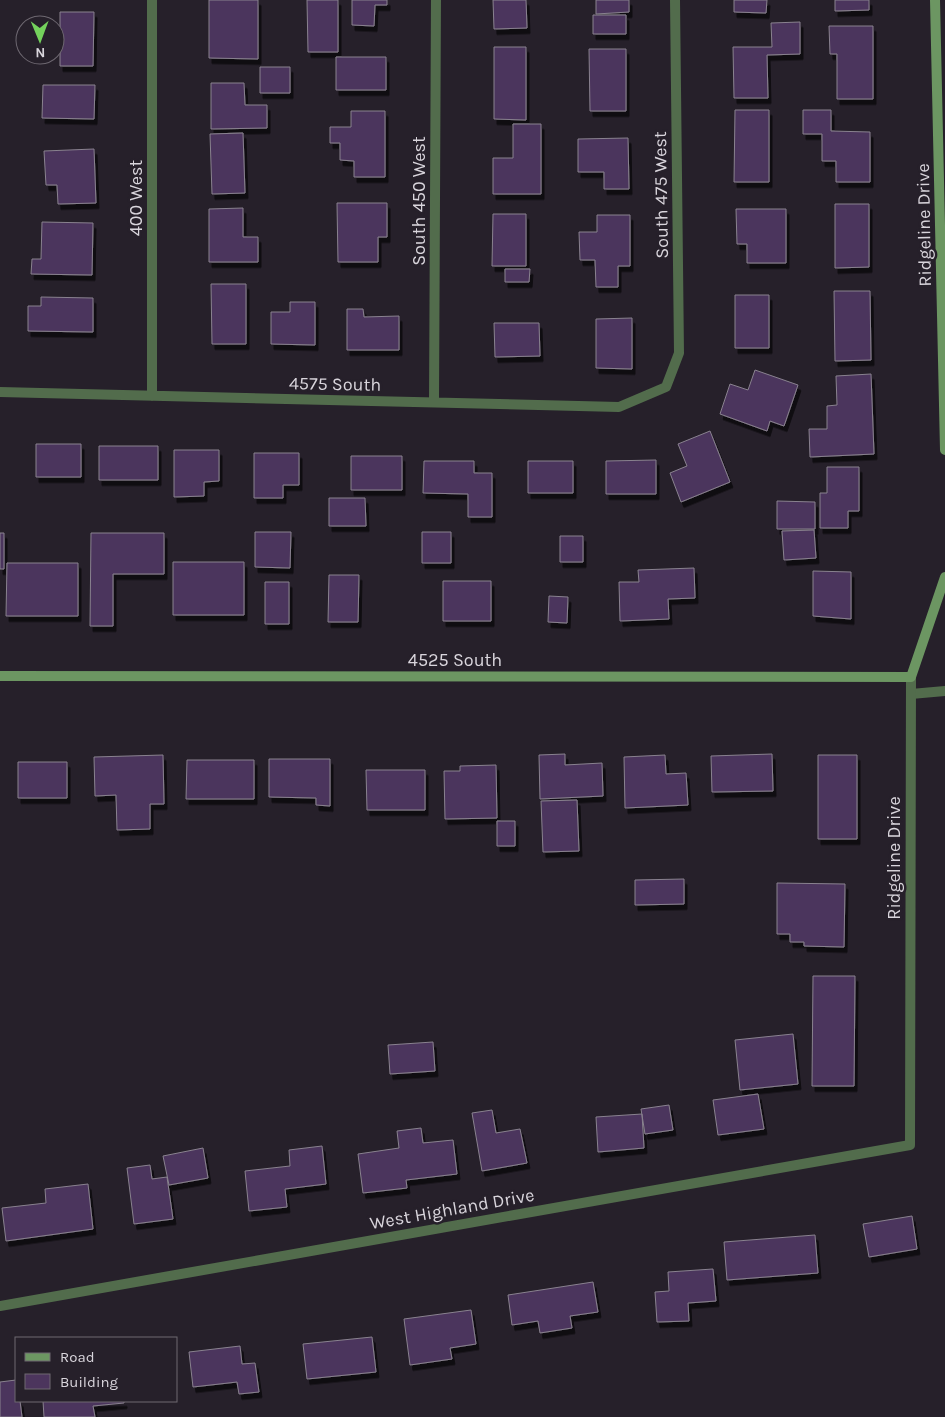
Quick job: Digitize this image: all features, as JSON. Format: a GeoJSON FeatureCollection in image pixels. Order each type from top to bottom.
{"type":"FeatureCollection","features":[{"type":"Feature","properties":{"kind":"street","name":"400 West"},"geometry":{"type":"LineString","coordinates":[[152,0],[152,396]]}},
{"type":"Feature","properties":{"kind":"street","name":"South 450 West"},"geometry":{"type":"LineString","coordinates":[[434,402],[436,0]]}},
{"type":"Feature","properties":{"kind":"street","name":"South 475 West"},"geometry":{"type":"LineString","coordinates":[[666,387],[679,353],[675,0]]}},
{"type":"Feature","properties":{"kind":"street","name":"Ridgeline Drive"},"geometry":{"type":"LineString","coordinates":[[935,0],[945,450]]}},
{"type":"Feature","properties":{"kind":"street","name":"4575 South"},"geometry":{"type":"LineString","coordinates":[[0,392],[619,407],[666,387]]}},
{"type":"Feature","properties":{"kind":"street","name":"Ridgeline Drive"},"geometry":{"type":"LineString","coordinates":[[910,1145],[911,677],[945,577]]}},
{"type":"Feature","properties":{"kind":"street","name":"4525 South"},"geometry":{"type":"LineString","coordinates":[[0,676],[911,677]]}},
{"type":"Feature","properties":{"kind":"street"},"geometry":{"type":"LineString","coordinates":[[911,694],[945,691]]}},
{"type":"Feature","properties":{"kind":"street","name":"West Highland Drive"},"geometry":{"type":"LineString","coordinates":[[0,1306],[910,1145]]}},
{"type":"Feature","properties":{"kind":"building"},"geometry":{"type":"Polygon","coordinates":[[[209,0],[258,0],[258,59],[209,58],[209,0]]]}},
{"type":"Feature","properties":{"kind":"building"},"geometry":{"type":"Polygon","coordinates":[[[307,0],[338,0],[338,52],[308,52],[307,0]]]}},
{"type":"Feature","properties":{"kind":"building"},"geometry":{"type":"Polygon","coordinates":[[[352,0],[387,0],[387,5],[375,5],[374,26],[352,25],[352,0]]]}},
{"type":"Feature","properties":{"kind":"building"},"geometry":{"type":"Polygon","coordinates":[[[493,0],[526,0],[527,28],[494,29],[493,0]]]}},
{"type":"Feature","properties":{"kind":"building"},"geometry":{"type":"Polygon","coordinates":[[[596,0],[629,0],[629,12],[596,14],[596,0]]]}},
{"type":"Feature","properties":{"kind":"building"},"geometry":{"type":"Polygon","coordinates":[[[734,0],[767,0],[766,13],[734,12],[734,0]]]}},
{"type":"Feature","properties":{"kind":"building"},"geometry":{"type":"Polygon","coordinates":[[[835,0],[869,0],[869,10],[835,11],[835,0]]]}},
{"type":"Feature","properties":{"kind":"building"},"geometry":{"type":"Polygon","coordinates":[[[60,12],[94,12],[93,66],[60,66],[65,65],[65,15],[60,15],[60,12]]]}},
{"type":"Feature","properties":{"kind":"building"},"geometry":{"type":"Polygon","coordinates":[[[593,15],[626,15],[626,34],[593,34],[593,15]]]}},
{"type":"Feature","properties":{"kind":"building"},"geometry":{"type":"Polygon","coordinates":[[[800,22],[800,54],[767,55],[768,98],[734,98],[733,47],[772,47],[771,23],[800,22]]]}},
{"type":"Feature","properties":{"kind":"building"},"geometry":{"type":"Polygon","coordinates":[[[829,26],[873,26],[873,99],[837,99],[837,54],[830,54],[829,26]]]}},
{"type":"Feature","properties":{"kind":"building"},"geometry":{"type":"Polygon","coordinates":[[[494,47],[526,47],[526,120],[494,119],[494,47]]]}},
{"type":"Feature","properties":{"kind":"building"},"geometry":{"type":"Polygon","coordinates":[[[589,49],[626,49],[626,111],[590,111],[589,49]]]}},
{"type":"Feature","properties":{"kind":"building"},"geometry":{"type":"Polygon","coordinates":[[[336,57],[386,57],[386,90],[336,90],[336,57]]]}},
{"type":"Feature","properties":{"kind":"building"},"geometry":{"type":"Polygon","coordinates":[[[260,67],[290,67],[290,93],[260,93],[260,67]]]}},
{"type":"Feature","properties":{"kind":"building"},"geometry":{"type":"Polygon","coordinates":[[[211,83],[244,83],[245,105],[267,105],[267,128],[211,129],[211,83]]]}},
{"type":"Feature","properties":{"kind":"building"},"geometry":{"type":"Polygon","coordinates":[[[43,85],[95,85],[94,119],[42,118],[43,85]]]}},
{"type":"Feature","properties":{"kind":"building"},"geometry":{"type":"Polygon","coordinates":[[[735,110],[769,110],[769,182],[734,182],[735,110]]]}},
{"type":"Feature","properties":{"kind":"building"},"geometry":{"type":"Polygon","coordinates":[[[803,110],[831,110],[831,131],[870,132],[870,182],[836,182],[836,161],[822,161],[822,134],[803,134],[803,110]]]}},
{"type":"Feature","properties":{"kind":"building"},"geometry":{"type":"Polygon","coordinates":[[[351,111],[385,111],[385,177],[354,177],[354,161],[340,160],[340,143],[330,143],[330,127],[351,127],[351,111]]]}},
{"type":"Feature","properties":{"kind":"building"},"geometry":{"type":"Polygon","coordinates":[[[513,124],[541,124],[541,194],[493,194],[493,158],[513,158],[513,124]]]}},
{"type":"Feature","properties":{"kind":"building"},"geometry":{"type":"Polygon","coordinates":[[[243,133],[245,193],[212,194],[210,134],[243,133]]]}},
{"type":"Feature","properties":{"kind":"building"},"geometry":{"type":"Polygon","coordinates":[[[628,138],[629,189],[604,189],[604,172],[578,172],[578,139],[628,138]]]}},
{"type":"Feature","properties":{"kind":"building"},"geometry":{"type":"Polygon","coordinates":[[[94,149],[96,203],[58,204],[57,185],[46,185],[44,151],[94,149]]]}},
{"type":"Feature","properties":{"kind":"building"},"geometry":{"type":"Polygon","coordinates":[[[337,203],[387,203],[387,237],[378,237],[378,262],[338,262],[337,203]]]}},
{"type":"Feature","properties":{"kind":"building"},"geometry":{"type":"Polygon","coordinates":[[[835,204],[869,204],[869,267],[835,268],[835,204]]]}},
{"type":"Feature","properties":{"kind":"building"},"geometry":{"type":"Polygon","coordinates":[[[243,208],[243,237],[258,237],[258,262],[209,262],[209,209],[243,208]]]}},
{"type":"Feature","properties":{"kind":"building"},"geometry":{"type":"Polygon","coordinates":[[[736,209],[786,209],[786,263],[747,263],[747,244],[737,244],[736,209]]]}},
{"type":"Feature","properties":{"kind":"building"},"geometry":{"type":"Polygon","coordinates":[[[493,214],[526,214],[526,266],[492,266],[493,214]]]}},
{"type":"Feature","properties":{"kind":"building"},"geometry":{"type":"Polygon","coordinates":[[[597,215],[630,215],[630,266],[618,266],[618,287],[596,287],[595,260],[580,260],[579,232],[597,232],[597,215]]]}},
{"type":"Feature","properties":{"kind":"building"},"geometry":{"type":"Polygon","coordinates":[[[42,222],[93,223],[92,275],[31,274],[32,259],[41,259],[42,222]]]}},
{"type":"Feature","properties":{"kind":"building"},"geometry":{"type":"Polygon","coordinates":[[[505,269],[530,269],[529,282],[505,282],[505,269]]]}},
{"type":"Feature","properties":{"kind":"building"},"geometry":{"type":"Polygon","coordinates":[[[211,284],[246,284],[246,344],[212,344],[211,284]]]}},
{"type":"Feature","properties":{"kind":"building"},"geometry":{"type":"Polygon","coordinates":[[[834,291],[870,291],[871,360],[835,361],[834,291]]]}},
{"type":"Feature","properties":{"kind":"building"},"geometry":{"type":"Polygon","coordinates":[[[735,295],[769,295],[769,348],[735,348],[735,295]]]}},
{"type":"Feature","properties":{"kind":"building"},"geometry":{"type":"Polygon","coordinates":[[[41,297],[93,298],[93,332],[28,331],[28,306],[41,306],[41,297]]]}},
{"type":"Feature","properties":{"kind":"building"},"geometry":{"type":"Polygon","coordinates":[[[290,302],[315,302],[315,345],[271,344],[271,312],[290,312],[290,302]]]}},
{"type":"Feature","properties":{"kind":"building"},"geometry":{"type":"Polygon","coordinates":[[[347,309],[363,309],[364,317],[399,316],[399,350],[347,350],[347,309]]]}},
{"type":"Feature","properties":{"kind":"building"},"geometry":{"type":"Polygon","coordinates":[[[632,318],[632,369],[596,368],[596,319],[632,318]]]}},
{"type":"Feature","properties":{"kind":"building"},"geometry":{"type":"Polygon","coordinates":[[[494,323],[539,323],[540,356],[495,357],[494,323]]]}},
{"type":"Feature","properties":{"kind":"building"},"geometry":{"type":"Polygon","coordinates":[[[755,370],[798,385],[784,426],[770,421],[767,431],[720,414],[730,384],[748,390],[755,370]]]}},
{"type":"Feature","properties":{"kind":"building"},"geometry":{"type":"Polygon","coordinates":[[[871,374],[874,454],[810,457],[809,429],[827,429],[827,406],[837,405],[836,376],[871,374]]]}},
{"type":"Feature","properties":{"kind":"building"},"geometry":{"type":"Polygon","coordinates":[[[710,431],[730,482],[681,502],[670,473],[687,466],[678,444],[710,431]]]}},
{"type":"Feature","properties":{"kind":"building"},"geometry":{"type":"Polygon","coordinates":[[[36,444],[81,444],[81,477],[36,477],[36,444]]]}},
{"type":"Feature","properties":{"kind":"building"},"geometry":{"type":"Polygon","coordinates":[[[99,446],[158,446],[158,480],[99,480],[99,446]]]}},
{"type":"Feature","properties":{"kind":"building"},"geometry":{"type":"Polygon","coordinates":[[[174,450],[219,450],[219,481],[204,482],[204,496],[174,497],[174,450]]]}},
{"type":"Feature","properties":{"kind":"building"},"geometry":{"type":"Polygon","coordinates":[[[254,453],[299,453],[299,485],[283,485],[283,498],[254,498],[254,453]]]}},
{"type":"Feature","properties":{"kind":"building"},"geometry":{"type":"Polygon","coordinates":[[[351,456],[402,456],[402,490],[351,490],[351,456]]]}},
{"type":"Feature","properties":{"kind":"building"},"geometry":{"type":"Polygon","coordinates":[[[656,460],[656,494],[606,494],[606,461],[656,460]]]}},
{"type":"Feature","properties":{"kind":"building"},"geometry":{"type":"Polygon","coordinates":[[[424,461],[474,461],[474,473],[492,473],[492,517],[468,517],[468,494],[423,493],[424,461]]]}},
{"type":"Feature","properties":{"kind":"building"},"geometry":{"type":"Polygon","coordinates":[[[528,461],[573,461],[573,493],[528,493],[528,461]]]}},
{"type":"Feature","properties":{"kind":"building"},"geometry":{"type":"Polygon","coordinates":[[[827,467],[859,467],[859,511],[848,511],[848,528],[820,528],[820,493],[827,493],[827,467]]]}},
{"type":"Feature","properties":{"kind":"building"},"geometry":{"type":"Polygon","coordinates":[[[329,498],[365,498],[366,526],[329,526],[329,498]]]}},
{"type":"Feature","properties":{"kind":"building"},"geometry":{"type":"Polygon","coordinates":[[[777,501],[815,502],[815,529],[777,529],[777,501]]]}},
{"type":"Feature","properties":{"kind":"building"},"geometry":{"type":"Polygon","coordinates":[[[814,530],[816,558],[784,560],[782,531],[814,530]]]}},
{"type":"Feature","properties":{"kind":"building"},"geometry":{"type":"Polygon","coordinates":[[[255,532],[291,532],[290,568],[255,567],[255,532]]]}},
{"type":"Feature","properties":{"kind":"building"},"geometry":{"type":"Polygon","coordinates":[[[422,532],[451,532],[451,563],[422,563],[422,532]]]}},
{"type":"Feature","properties":{"kind":"building"},"geometry":{"type":"Polygon","coordinates":[[[0,533],[4,533],[4,569],[0,569],[0,533]]]}},
{"type":"Feature","properties":{"kind":"building"},"geometry":{"type":"Polygon","coordinates":[[[91,533],[164,533],[164,574],[113,574],[113,626],[90,626],[91,533]]]}},
{"type":"Feature","properties":{"kind":"building"},"geometry":{"type":"Polygon","coordinates":[[[560,536],[583,536],[583,562],[560,562],[560,536]]]}},
{"type":"Feature","properties":{"kind":"building"},"geometry":{"type":"Polygon","coordinates":[[[173,562],[244,562],[244,615],[173,615],[173,562]]]}},
{"type":"Feature","properties":{"kind":"building"},"geometry":{"type":"Polygon","coordinates":[[[7,563],[78,563],[78,616],[6,616],[7,563]]]}},
{"type":"Feature","properties":{"kind":"building"},"geometry":{"type":"Polygon","coordinates":[[[694,568],[695,598],[668,599],[669,619],[620,621],[619,582],[639,582],[638,570],[694,568]]]}},
{"type":"Feature","properties":{"kind":"building"},"geometry":{"type":"Polygon","coordinates":[[[813,571],[851,572],[851,619],[813,616],[813,571]]]}},
{"type":"Feature","properties":{"kind":"building"},"geometry":{"type":"Polygon","coordinates":[[[329,575],[359,575],[358,622],[328,622],[329,575]]]}},
{"type":"Feature","properties":{"kind":"building"},"geometry":{"type":"Polygon","coordinates":[[[443,581],[491,581],[491,621],[443,621],[443,581]]]}},
{"type":"Feature","properties":{"kind":"building"},"geometry":{"type":"Polygon","coordinates":[[[265,582],[289,582],[289,624],[265,624],[265,582]]]}},
{"type":"Feature","properties":{"kind":"building"},"geometry":{"type":"Polygon","coordinates":[[[549,596],[568,597],[567,623],[548,622],[549,596]]]}},
{"type":"Feature","properties":{"kind":"building"},"geometry":{"type":"Polygon","coordinates":[[[565,754],[565,765],[602,763],[603,796],[540,799],[539,755],[565,754]]]}},
{"type":"Feature","properties":{"kind":"building"},"geometry":{"type":"Polygon","coordinates":[[[772,754],[773,791],[712,792],[711,756],[772,754]]]}},
{"type":"Feature","properties":{"kind":"building"},"geometry":{"type":"Polygon","coordinates":[[[163,755],[164,804],[150,804],[150,829],[117,830],[116,795],[95,796],[94,757],[163,755]]]}},
{"type":"Feature","properties":{"kind":"building"},"geometry":{"type":"Polygon","coordinates":[[[665,755],[666,774],[686,773],[688,805],[625,808],[624,757],[665,755]]]}},
{"type":"Feature","properties":{"kind":"building"},"geometry":{"type":"Polygon","coordinates":[[[818,755],[857,755],[857,839],[818,839],[818,755]]]}},
{"type":"Feature","properties":{"kind":"building"},"geometry":{"type":"Polygon","coordinates":[[[269,759],[330,759],[330,806],[316,805],[316,798],[269,797],[269,759]]]}},
{"type":"Feature","properties":{"kind":"building"},"geometry":{"type":"Polygon","coordinates":[[[187,760],[254,760],[254,799],[186,799],[187,760]]]}},
{"type":"Feature","properties":{"kind":"building"},"geometry":{"type":"Polygon","coordinates":[[[18,762],[67,762],[67,798],[18,798],[18,762]]]}},
{"type":"Feature","properties":{"kind":"building"},"geometry":{"type":"Polygon","coordinates":[[[496,765],[497,818],[445,819],[444,771],[460,771],[460,766],[496,765]]]}},
{"type":"Feature","properties":{"kind":"building"},"geometry":{"type":"Polygon","coordinates":[[[366,770],[425,770],[425,810],[367,810],[366,770]]]}},
{"type":"Feature","properties":{"kind":"building"},"geometry":{"type":"Polygon","coordinates":[[[577,800],[579,851],[543,852],[541,801],[577,800]]]}},
{"type":"Feature","properties":{"kind":"building"},"geometry":{"type":"Polygon","coordinates":[[[497,821],[515,821],[515,846],[497,846],[497,821]]]}},
{"type":"Feature","properties":{"kind":"building"},"geometry":{"type":"Polygon","coordinates":[[[684,879],[684,904],[635,905],[635,880],[684,879]]]}},
{"type":"Feature","properties":{"kind":"building"},"geometry":{"type":"Polygon","coordinates":[[[777,883],[845,884],[844,947],[804,946],[804,942],[790,942],[790,934],[777,934],[777,883]]]}},
{"type":"Feature","properties":{"kind":"building"},"geometry":{"type":"Polygon","coordinates":[[[813,976],[855,976],[854,1086],[812,1086],[813,976]]]}},
{"type":"Feature","properties":{"kind":"building"},"geometry":{"type":"Polygon","coordinates":[[[793,1034],[798,1084],[740,1090],[735,1040],[793,1034]]]}},
{"type":"Feature","properties":{"kind":"building"},"geometry":{"type":"Polygon","coordinates":[[[433,1042],[435,1071],[390,1074],[388,1045],[433,1042]]]}},
{"type":"Feature","properties":{"kind":"building"},"geometry":{"type":"Polygon","coordinates":[[[758,1094],[764,1129],[718,1135],[713,1100],[758,1094]]]}},
{"type":"Feature","properties":{"kind":"building"},"geometry":{"type":"Polygon","coordinates":[[[669,1105],[673,1130],[645,1134],[641,1109],[669,1105]]]}},
{"type":"Feature","properties":{"kind":"building"},"geometry":{"type":"Polygon","coordinates":[[[492,1110],[496,1133],[520,1129],[527,1163],[482,1171],[472,1113],[492,1110]]]}},
{"type":"Feature","properties":{"kind":"building"},"geometry":{"type":"Polygon","coordinates":[[[642,1114],[644,1148],[598,1152],[596,1117],[642,1114]]]}},
{"type":"Feature","properties":{"kind":"building"},"geometry":{"type":"Polygon","coordinates":[[[421,1128],[423,1143],[453,1140],[457,1174],[406,1180],[407,1188],[363,1193],[358,1154],[399,1148],[397,1131],[421,1128]]]}},
{"type":"Feature","properties":{"kind":"building"},"geometry":{"type":"Polygon","coordinates":[[[322,1146],[326,1184],[285,1189],[287,1207],[249,1211],[245,1171],[290,1166],[289,1150],[322,1146]]]}},
{"type":"Feature","properties":{"kind":"building"},"geometry":{"type":"Polygon","coordinates":[[[203,1148],[208,1178],[169,1185],[163,1156],[203,1148]]]}},
{"type":"Feature","properties":{"kind":"building"},"geometry":{"type":"Polygon","coordinates":[[[150,1165],[152,1179],[167,1177],[173,1219],[134,1224],[127,1168],[150,1165]]]}},
{"type":"Feature","properties":{"kind":"building"},"geometry":{"type":"Polygon","coordinates":[[[88,1184],[93,1229],[6,1241],[2,1208],[46,1203],[45,1189],[88,1184]]]}},
{"type":"Feature","properties":{"kind":"building"},"geometry":{"type":"Polygon","coordinates":[[[912,1216],[917,1249],[869,1257],[863,1224],[912,1216]]]}},
{"type":"Feature","properties":{"kind":"building"},"geometry":{"type":"Polygon","coordinates":[[[815,1235],[818,1273],[727,1280],[724,1242],[815,1235]]]}},
{"type":"Feature","properties":{"kind":"building"},"geometry":{"type":"Polygon","coordinates":[[[713,1269],[716,1301],[688,1303],[689,1321],[657,1322],[655,1292],[669,1291],[668,1272],[713,1269]]]}},
{"type":"Feature","properties":{"kind":"building"},"geometry":{"type":"Polygon","coordinates":[[[593,1282],[598,1312],[570,1316],[572,1328],[540,1333],[538,1321],[512,1325],[508,1295],[593,1282]]]}},
{"type":"Feature","properties":{"kind":"building"},"geometry":{"type":"Polygon","coordinates":[[[471,1310],[476,1344],[450,1348],[452,1359],[410,1365],[404,1319],[471,1310]]]}},
{"type":"Feature","properties":{"kind":"building"},"geometry":{"type":"Polygon","coordinates":[[[372,1337],[376,1372],[307,1379],[303,1344],[372,1337]]]}},
{"type":"Feature","properties":{"kind":"building"},"geometry":{"type":"Polygon","coordinates":[[[240,1346],[242,1364],[255,1363],[259,1392],[239,1394],[237,1382],[193,1387],[189,1352],[240,1346]]]}},
{"type":"Feature","properties":{"kind":"building"},"geometry":{"type":"Polygon","coordinates":[[[15,1380],[15,1402],[20,1402],[22,1417],[0,1417],[0,1382],[15,1380]]]}},
{"type":"Feature","properties":{"kind":"building"},"geometry":{"type":"Polygon","coordinates":[[[43,1402],[124,1402],[93,1406],[95,1417],[44,1417],[43,1402]]]}}]}
